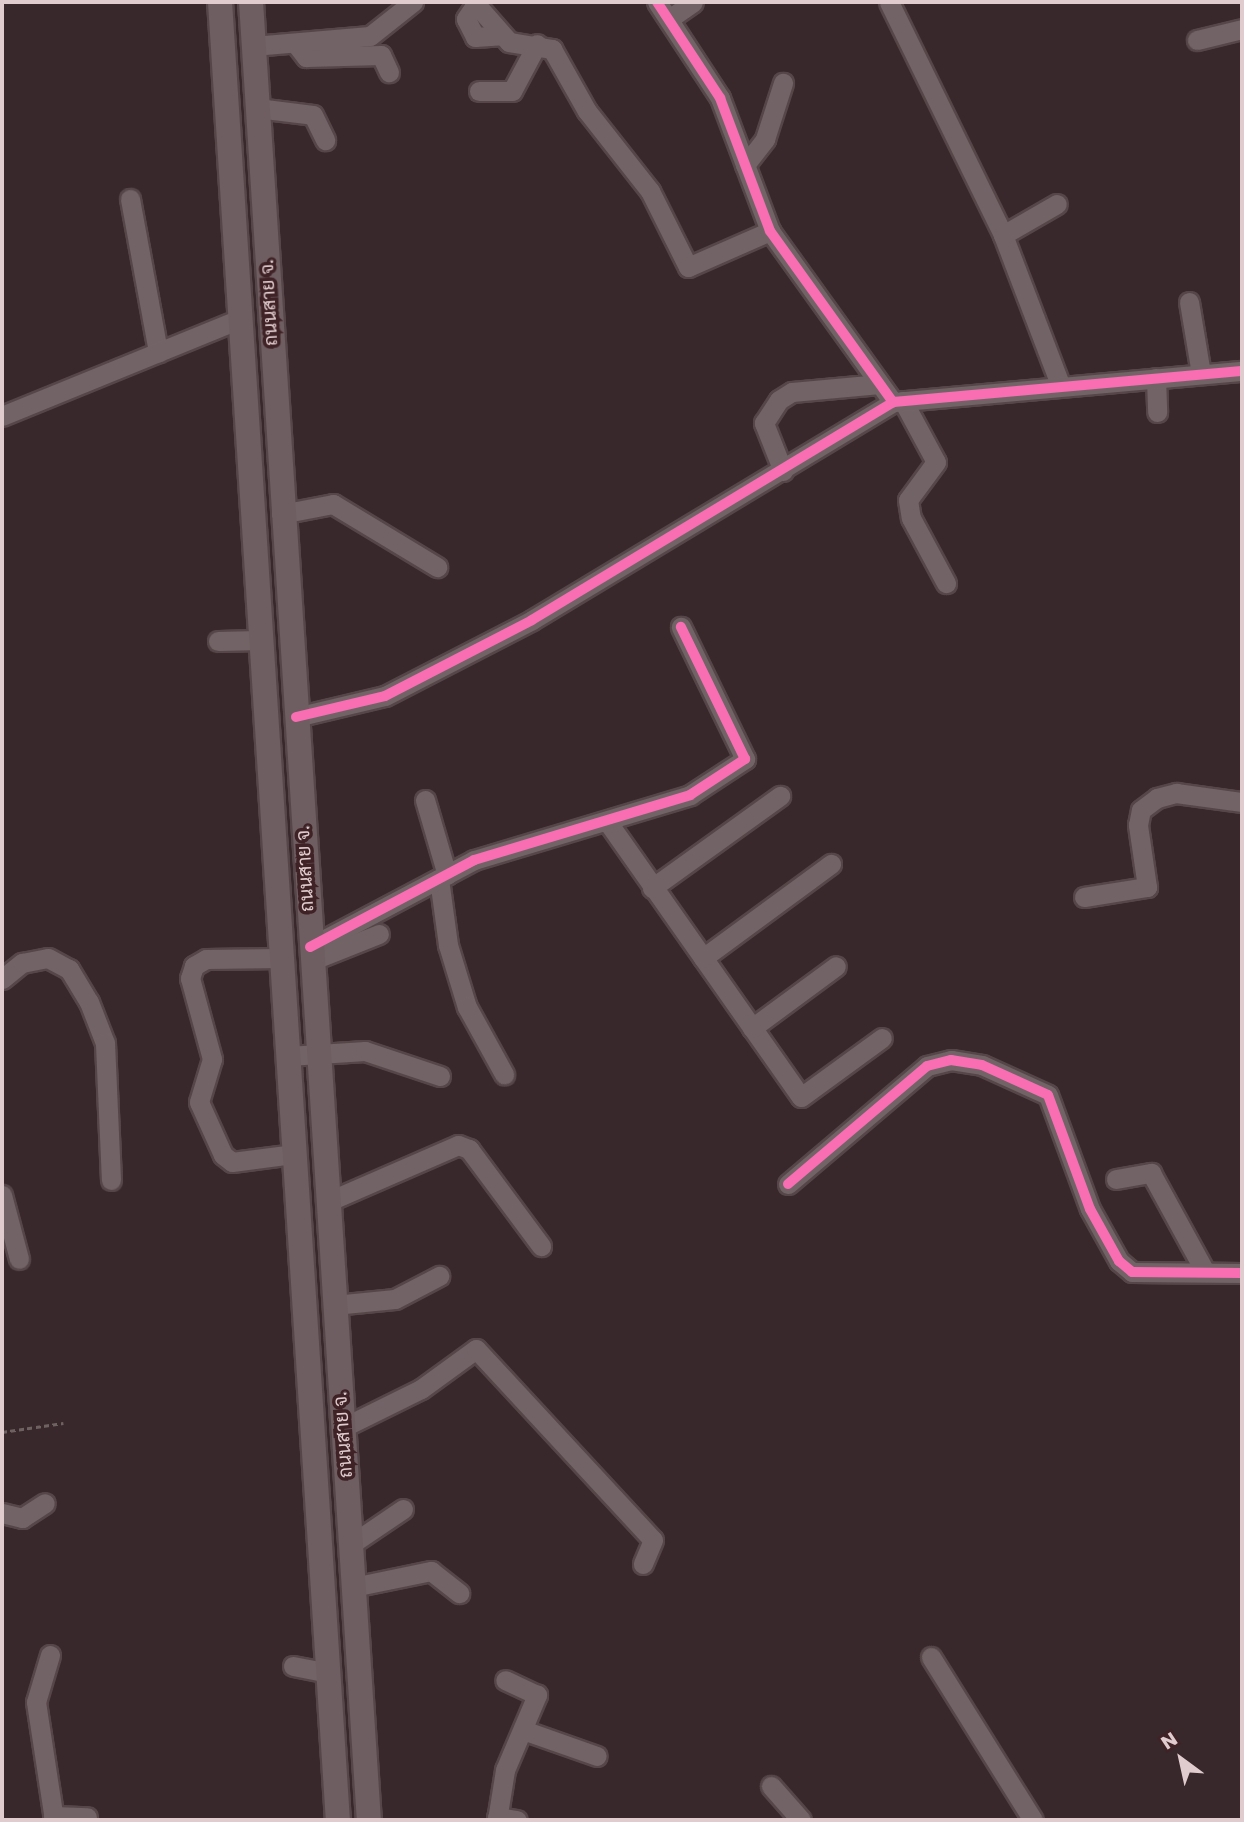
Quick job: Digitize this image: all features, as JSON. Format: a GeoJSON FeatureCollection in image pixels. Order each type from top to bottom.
{"type":"FeatureCollection","features":[{"type":"Feature","properties":{"kind":"main road","name":"ถนนสาย จ."},"geometry":{"type":"LineString","coordinates":[[220,2],[338,1820]]}},
{"type":"Feature","properties":{"kind":"main road","name":"ถนนสาย จ."},"geometry":{"type":"LineString","coordinates":[[251,2],[281,514],[369,1820]]}},
{"type":"Feature","properties":{"kind":"street"},"geometry":{"type":"LineString","coordinates":[[253,37],[295,43],[370,36],[413,2]]}},
{"type":"Feature","properties":{"kind":"street"},"geometry":{"type":"LineString","coordinates":[[657,2],[720,98],[770,231],[880,384],[898,402],[936,462],[908,500],[911,518],[946,583]]}},
{"type":"Feature","properties":{"kind":"street"},"geometry":{"type":"LineString","coordinates":[[669,19],[693,2]]}},
{"type":"Feature","properties":{"kind":"street"},"geometry":{"type":"LineString","coordinates":[[889,2],[1003,235],[1059,382]]}},
{"type":"Feature","properties":{"kind":"street"},"geometry":{"type":"LineString","coordinates":[[475,3],[500,35],[509,42],[537,44],[552,49],[587,111],[650,191],[681,262],[696,266],[770,231]]}},
{"type":"Feature","properties":{"kind":"street"},"geometry":{"type":"LineString","coordinates":[[1196,40],[1242,29]]}},
{"type":"Feature","properties":{"kind":"street"},"geometry":{"type":"LineString","coordinates":[[295,43],[306,57],[381,55],[389,72]]}},
{"type":"Feature","properties":{"kind":"street"},"geometry":{"type":"LineString","coordinates":[[479,91],[512,91],[537,44]]}},
{"type":"Feature","properties":{"kind":"street"},"geometry":{"type":"LineString","coordinates":[[745,165],[765,139],[783,83]]}},
{"type":"Feature","properties":{"kind":"street"},"geometry":{"type":"LineString","coordinates":[[257,107],[313,116],[325,140]]}},
{"type":"Feature","properties":{"kind":"street"},"geometry":{"type":"LineString","coordinates":[[130,199],[159,352]]}},
{"type":"Feature","properties":{"kind":"street"},"geometry":{"type":"LineString","coordinates":[[1003,235],[1057,204]]}},
{"type":"Feature","properties":{"kind":"street"},"geometry":{"type":"LineString","coordinates":[[1189,302],[1201,374]]}},
{"type":"Feature","properties":{"kind":"street"},"geometry":{"type":"LineString","coordinates":[[2,416],[240,318]]}},
{"type":"Feature","properties":{"kind":"street"},"geometry":{"type":"LineString","coordinates":[[296,717],[361,705],[460,658],[898,402],[1059,382],[1242,371]]}},
{"type":"Feature","properties":{"kind":"street"},"geometry":{"type":"LineString","coordinates":[[1156,378],[1157,412]]}},
{"type":"Feature","properties":{"kind":"street"},"geometry":{"type":"LineString","coordinates":[[783,471],[764,423],[779,400],[792,392],[880,384]]}},
{"type":"Feature","properties":{"kind":"street"},"geometry":{"type":"LineString","coordinates":[[281,514],[333,504],[437,567]]}},
{"type":"Feature","properties":{"kind":"street"},"geometry":{"type":"LineString","coordinates":[[311,954],[443,877],[549,834],[607,821],[691,795],[745,759],[681,627]]}},
{"type":"Feature","properties":{"kind":"street"},"geometry":{"type":"LineString","coordinates":[[218,641],[260,640]]}},
{"type":"Feature","properties":{"kind":"street"},"geometry":{"type":"LineString","coordinates":[[1084,897],[1147,887],[1138,825],[1141,810],[1157,798],[1175,793],[1242,802]]}},
{"type":"Feature","properties":{"kind":"street"},"geometry":{"type":"LineString","coordinates":[[652,888],[780,796]]}},
{"type":"Feature","properties":{"kind":"street"},"geometry":{"type":"LineString","coordinates":[[425,800],[443,877],[448,945],[467,1007],[504,1074]]}},
{"type":"Feature","properties":{"kind":"street"},"geometry":{"type":"LineString","coordinates":[[607,821],[801,1097],[882,1038]]}},
{"type":"Feature","properties":{"kind":"street"},"geometry":{"type":"LineString","coordinates":[[704,958],[831,864]]}},
{"type":"Feature","properties":{"kind":"street"},"geometry":{"type":"LineString","coordinates":[[311,954],[379,934]]}},
{"type":"Feature","properties":{"kind":"street"},"geometry":{"type":"LineString","coordinates":[[2,979],[22,963],[48,958],[69,970],[89,1002],[105,1043],[111,1180]]}},
{"type":"Feature","properties":{"kind":"street"},"geometry":{"type":"LineString","coordinates":[[281,958],[206,960],[194,966],[190,978],[212,1059],[199,1102],[223,1154],[232,1162],[294,1154]]}},
{"type":"Feature","properties":{"kind":"street"},"geometry":{"type":"LineString","coordinates":[[752,1028],[836,966]]}},
{"type":"Feature","properties":{"kind":"street"},"geometry":{"type":"LineString","coordinates":[[288,1056],[317,1052],[365,1051],[440,1076]]}},
{"type":"Feature","properties":{"kind":"street"},"geometry":{"type":"LineString","coordinates":[[788,1184],[927,1066],[951,1060],[982,1065],[1048,1096],[1074,1172],[1119,1261],[1132,1272],[1204,1270],[1242,1273]]}},
{"type":"Feature","properties":{"kind":"street"},"geometry":{"type":"LineString","coordinates":[[327,1202],[458,1145],[469,1149],[541,1246]]}},
{"type":"Feature","properties":{"kind":"street"},"geometry":{"type":"LineString","coordinates":[[1116,1179],[1151,1173],[1204,1270]]}},
{"type":"Feature","properties":{"kind":"street"},"geometry":{"type":"LineString","coordinates":[[2,1195],[19,1259]]}},
{"type":"Feature","properties":{"kind":"street"},"geometry":{"type":"LineString","coordinates":[[334,1305],[395,1299],[439,1276]]}},
{"type":"Feature","properties":{"kind":"street"},"geometry":{"type":"LineString","coordinates":[[342,1428],[421,1388],[476,1349],[653,1540],[643,1564]]}},
{"type":"Feature","properties":{"kind":"street"},"geometry":{"type":"LineString","coordinates":[[2,1513],[22,1518],[45,1503]]}},
{"type":"Feature","properties":{"kind":"street"},"geometry":{"type":"LineString","coordinates":[[350,1545],[403,1509]]}},
{"type":"Feature","properties":{"kind":"street"},"geometry":{"type":"LineString","coordinates":[[353,1587],[431,1571],[459,1593]]}},
{"type":"Feature","properties":{"kind":"street"},"geometry":{"type":"LineString","coordinates":[[50,1655],[36,1702],[53,1818],[87,1817]]}},
{"type":"Feature","properties":{"kind":"street"},"geometry":{"type":"LineString","coordinates":[[931,1657],[1032,1820]]}},
{"type":"Feature","properties":{"kind":"street"},"geometry":{"type":"LineString","coordinates":[[293,1666],[328,1673]]}},
{"type":"Feature","properties":{"kind":"street"},"geometry":{"type":"LineString","coordinates":[[503,1819],[505,1770],[537,1695],[505,1680]]}},
{"type":"Feature","properties":{"kind":"street"},"geometry":{"type":"LineString","coordinates":[[523,1730],[597,1756]]}},
{"type":"Feature","properties":{"kind":"street"},"geometry":{"type":"LineString","coordinates":[[771,1786],[801,1820]]}},
{"type":"Feature","properties":{"kind":"path"},"geometry":{"type":"LineString","coordinates":[[2,1432],[63,1423]]}},
{"type":"Feature","properties":{"kind":"cycle path"},"geometry":{"type":"LineString","coordinates":[[657,2],[720,98],[770,231],[893,402]]}},
{"type":"Feature","properties":{"kind":"cycle path"},"geometry":{"type":"LineString","coordinates":[[296,717],[385,696],[532,620],[893,402],[1242,371]]}},
{"type":"Feature","properties":{"kind":"cycle path"},"geometry":{"type":"LineString","coordinates":[[310,947],[474,860],[690,795],[745,759],[681,627]]}},
{"type":"Feature","properties":{"kind":"cycle path"},"geometry":{"type":"LineString","coordinates":[[788,1184],[927,1066],[951,1060],[982,1065],[1048,1095],[1090,1209],[1119,1261],[1132,1272],[1242,1273]]}}]}
